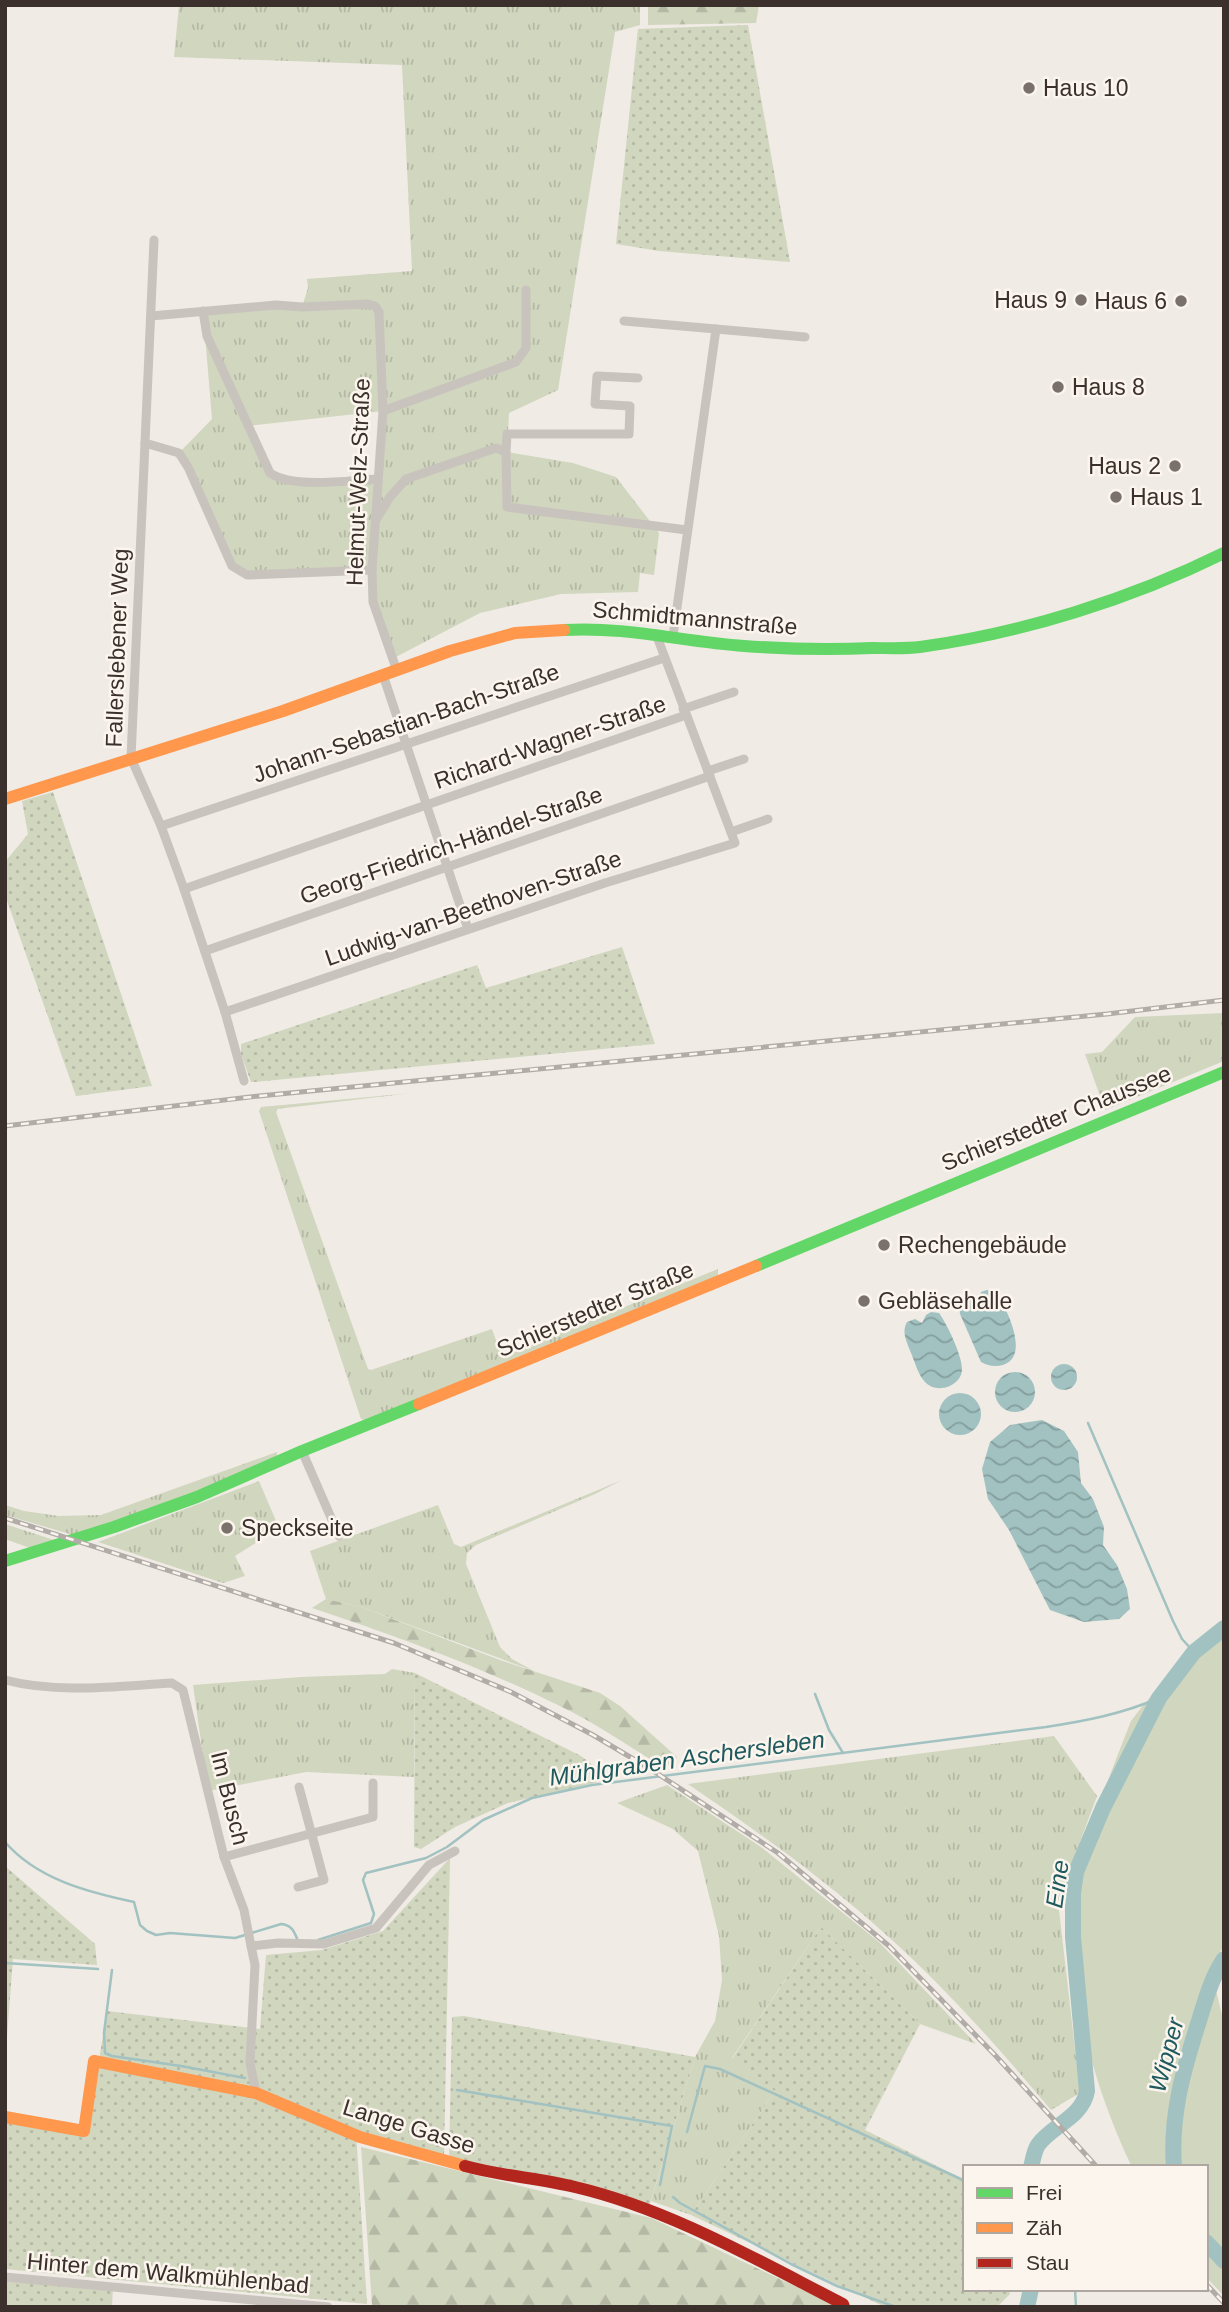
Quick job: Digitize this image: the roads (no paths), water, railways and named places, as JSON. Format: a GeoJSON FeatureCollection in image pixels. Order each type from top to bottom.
{"type":"FeatureCollection","features":[{"type":"Feature","properties":{"kind":"street","name":"Fallerslebener Weg"},"geometry":{"type":"LineString","coordinates":[[154,240],[131,758],[161,826],[184,889],[225,1012],[244,1080]]}},
{"type":"Feature","properties":{"kind":"street"},"geometry":{"type":"LineString","coordinates":[[383,411],[516,362],[526,348],[526,290]]}},
{"type":"Feature","properties":{"kind":"street","name":"Helmut-Welz-Straße"},"geometry":{"type":"LineString","coordinates":[[151,316],[276,305],[375,306],[379,312],[383,411],[372,570],[373,602],[397,671]]}},
{"type":"Feature","properties":{"kind":"street"},"geometry":{"type":"LineString","coordinates":[[203,311],[207,336],[270,473],[277,478],[294,481],[378,479]]}},
{"type":"Feature","properties":{"kind":"street"},"geometry":{"type":"LineString","coordinates":[[624,321],[805,337]]}},
{"type":"Feature","properties":{"kind":"street"},"geometry":{"type":"LineString","coordinates":[[673,636],[716,329]]}},
{"type":"Feature","properties":{"kind":"street"},"geometry":{"type":"LineString","coordinates":[[638,378],[597,376],[595,404],[630,406],[629,434],[507,434],[507,507],[687,530]]}},
{"type":"Feature","properties":{"kind":"street"},"geometry":{"type":"LineString","coordinates":[[145,443],[179,453],[188,467],[232,566],[247,575],[372,570]]}},
{"type":"Feature","properties":{"kind":"street"},"geometry":{"type":"LineString","coordinates":[[375,523],[390,497],[406,480],[496,449],[506,452]]}},
{"type":"Feature","properties":{"kind":"street","name":"Schmidtmannstraße"},"geometry":{"type":"LineString","coordinates":[[5,799],[283,711],[450,651],[516,633],[592,628],[741,646],[821,650],[917,647],[989,635],[1064,614],[1173,578],[1224,553]]}},
{"type":"Feature","properties":{"kind":"street"},"geometry":{"type":"LineString","coordinates":[[656,634],[731,832],[768,819]]}},
{"type":"Feature","properties":{"kind":"street","name":"Johann-Sebastian-Bach-Straße"},"geometry":{"type":"LineString","coordinates":[[161,826],[664,658]]}},
{"type":"Feature","properties":{"kind":"street","name":"Richard-Wagner-Straße"},"geometry":{"type":"LineString","coordinates":[[383,676],[468,929]]}},
{"type":"Feature","properties":{"kind":"street","name":"Richard-Wagner-Straße"},"geometry":{"type":"LineString","coordinates":[[184,889],[427,806],[734,692]]}},
{"type":"Feature","properties":{"kind":"street","name":"Georg-Friedrich-Händel-Straße"},"geometry":{"type":"LineString","coordinates":[[205,951],[709,774],[744,759]]}},
{"type":"Feature","properties":{"kind":"street","name":"Ludwig-van-Beethoven-Straße"},"geometry":{"type":"LineString","coordinates":[[225,1012],[606,883],[735,843],[731,832]]}},
{"type":"Feature","properties":{"kind":"street","name":"Schierstedter Chaussee"},"geometry":{"type":"LineString","coordinates":[[904,1203],[1224,1072]]}},
{"type":"Feature","properties":{"kind":"street","name":"Schierstedter Straße"},"geometry":{"type":"LineString","coordinates":[[5,1561],[114,1527],[197,1497],[302,1451],[491,1376],[904,1203]]}},
{"type":"Feature","properties":{"kind":"street"},"geometry":{"type":"LineString","coordinates":[[302,1451],[339,1536]]}},
{"type":"Feature","properties":{"kind":"street","name":"Im Busch"},"geometry":{"type":"LineString","coordinates":[[5,1680],[23,1685],[92,1687],[172,1683],[183,1689],[224,1857],[244,1910],[250,1939],[254,1965],[250,2063],[256,2093]]}},
{"type":"Feature","properties":{"kind":"street"},"geometry":{"type":"LineString","coordinates":[[224,1857],[373,1817],[373,1783]]}},
{"type":"Feature","properties":{"kind":"street"},"geometry":{"type":"LineString","coordinates":[[298,1887],[324,1880],[299,1787]]}},
{"type":"Feature","properties":{"kind":"street"},"geometry":{"type":"LineString","coordinates":[[250,1939],[278,1943],[324,1944],[376,1928],[429,1866],[456,1851]]}},
{"type":"Feature","properties":{"kind":"street","name":"Lange Gasse"},"geometry":{"type":"LineString","coordinates":[[5,2117],[84,2130],[94,2061],[256,2093],[360,2137],[494,2174],[575,2187],[648,2210],[734,2249],[843,2306]]}},
{"type":"Feature","properties":{"kind":"street","name":"Hinter dem Walkmühlenbad"},"geometry":{"type":"LineString","coordinates":[[5,2277],[328,2307]]}},
{"type":"Feature","properties":{"kind":"water"},"geometry":{"type":"Polygon","coordinates":[[[996,1291],[1010,1320],[1016,1342],[1011,1360],[1000,1366],[981,1362],[960,1314],[962,1299],[971,1297],[978,1300],[981,1292],[996,1291]]]}},
{"type":"Feature","properties":{"kind":"water"},"geometry":{"type":"Polygon","coordinates":[[[931,1312],[939,1313],[960,1356],[961,1375],[948,1387],[936,1388],[923,1379],[906,1341],[907,1322],[915,1319],[922,1323],[931,1312]]]}},
{"type":"Feature","properties":{"kind":"water"},"geometry":{"type":"Polygon","coordinates":[[[1064,1364],[1073,1368],[1077,1377],[1073,1386],[1064,1390],[1055,1386],[1051,1377],[1055,1368],[1064,1364]]]}},
{"type":"Feature","properties":{"kind":"water"},"geometry":{"type":"Polygon","coordinates":[[[1015,1372],[1023,1373],[1029,1378],[1034,1384],[1034,1400],[1029,1406],[1023,1411],[1015,1412],[1007,1411],[1001,1406],[996,1400],[995,1392],[996,1384],[1001,1378],[1007,1373],[1015,1372]]]}},
{"type":"Feature","properties":{"kind":"water"},"geometry":{"type":"Polygon","coordinates":[[[960,1393],[975,1399],[981,1414],[975,1429],[960,1435],[945,1429],[939,1414],[945,1399],[960,1393]]]}},
{"type":"Feature","properties":{"kind":"water"},"geometry":{"type":"Polygon","coordinates":[[[1042,1420],[1064,1431],[1078,1452],[1081,1483],[1093,1499],[1104,1527],[1103,1545],[1117,1565],[1127,1589],[1130,1609],[1119,1619],[1084,1622],[1050,1610],[1009,1530],[988,1499],[982,1469],[990,1442],[1010,1425],[1042,1420]]]}},
{"type":"Feature","properties":{"kind":"waterway"},"geometry":{"type":"LineString","coordinates":[[1088,1423],[1173,1621],[1182,1639],[1194,1652]]}},
{"type":"Feature","properties":{"kind":"waterway","name":"Eine"},"geometry":{"type":"LineString","coordinates":[[1032,2165],[1038,2145],[1073,2115],[1087,2091],[1073,1937],[1076,1872],[1103,1808],[1159,1698],[1194,1652],[1224,1628]]}},
{"type":"Feature","properties":{"kind":"waterway"},"geometry":{"type":"LineString","coordinates":[[815,1694],[829,1730],[843,1753]]}},
{"type":"Feature","properties":{"kind":"waterway","name":"Mühlgraben Aschersleben"},"geometry":{"type":"LineString","coordinates":[[318,1940],[371,1923],[374,1914],[363,1880],[366,1873],[426,1858],[447,1847],[483,1820],[532,1798],[592,1785],[1061,1725],[1117,1713],[1159,1698]]}},
{"type":"Feature","properties":{"kind":"waterway","name":"Mühlgraben Aschersleben"},"geometry":{"type":"LineString","coordinates":[[5,1842],[18,1855],[47,1875],[99,1894],[134,1902],[140,1925],[156,1935],[170,1933],[235,1938],[281,1924],[292,1929],[298,1941]]}},
{"type":"Feature","properties":{"kind":"waterway","name":"Wipper"},"geometry":{"type":"LineString","coordinates":[[1174,2165],[1174,2130],[1183,2077],[1209,1990],[1224,1959]]}},
{"type":"Feature","properties":{"kind":"waterway"},"geometry":{"type":"LineString","coordinates":[[5,1963],[98,1969]]}},
{"type":"Feature","properties":{"kind":"waterway"},"geometry":{"type":"LineString","coordinates":[[112,1970],[104,2033],[105,2053],[245,2078]]}},
{"type":"Feature","properties":{"kind":"waterway"},"geometry":{"type":"LineString","coordinates":[[687,2132],[705,2066],[720,2069],[963,2180]]}},
{"type":"Feature","properties":{"kind":"waterway"},"geometry":{"type":"LineString","coordinates":[[457,2090],[672,2126],[660,2185]]}},
{"type":"Feature","properties":{"kind":"waterway"},"geometry":{"type":"LineString","coordinates":[[673,2197],[791,2264],[837,2286],[896,2307]]}},
{"type":"Feature","properties":{"kind":"waterway","name":"Wipper"},"geometry":{"type":"LineString","coordinates":[[1208,2244],[1224,2261]]}},
{"type":"Feature","properties":{"kind":"waterway","name":"Eine"},"geometry":{"type":"LineString","coordinates":[[1027,2307],[1031,2291]]}},
{"type":"Feature","properties":{"kind":"waterway"},"geometry":{"type":"LineString","coordinates":[[1075,2291],[1076,2307]]}},
{"type":"Feature","properties":{"kind":"railway"},"geometry":{"type":"LineString","coordinates":[[5,1126],[259,1096],[1107,1014],[1224,1000]]}},
{"type":"Feature","properties":{"kind":"railway"},"geometry":{"type":"LineString","coordinates":[[5,1518],[394,1643],[511,1692],[652,1770],[778,1853],[889,1946],[994,2054],[1095,2165]]}},
{"type":"Feature","properties":{"kind":"railway"},"geometry":{"type":"LineString","coordinates":[[1208,2286],[1224,2303]]}},
{"type":"Feature","properties":{"kind":"place","name":"Haus 10"},"geometry":{"type":"Point","coordinates":[1029,88]}},
{"type":"Feature","properties":{"kind":"place","name":"Haus 9"},"geometry":{"type":"Point","coordinates":[1081,300]}},
{"type":"Feature","properties":{"kind":"place","name":"Haus 6"},"geometry":{"type":"Point","coordinates":[1181,301]}},
{"type":"Feature","properties":{"kind":"place","name":"Haus 8"},"geometry":{"type":"Point","coordinates":[1058,387]}},
{"type":"Feature","properties":{"kind":"place","name":"Haus 2"},"geometry":{"type":"Point","coordinates":[1175,466]}},
{"type":"Feature","properties":{"kind":"place","name":"Haus 1"},"geometry":{"type":"Point","coordinates":[1116,497]}},
{"type":"Feature","properties":{"kind":"place","name":"Rechengebäude"},"geometry":{"type":"Point","coordinates":[884,1245]}},
{"type":"Feature","properties":{"kind":"place","name":"Gebläsehalle"},"geometry":{"type":"Point","coordinates":[864,1301]}},
{"type":"Feature","properties":{"kind":"place","name":"Speckseite"},"geometry":{"type":"Point","coordinates":[227,1528]}}]}
